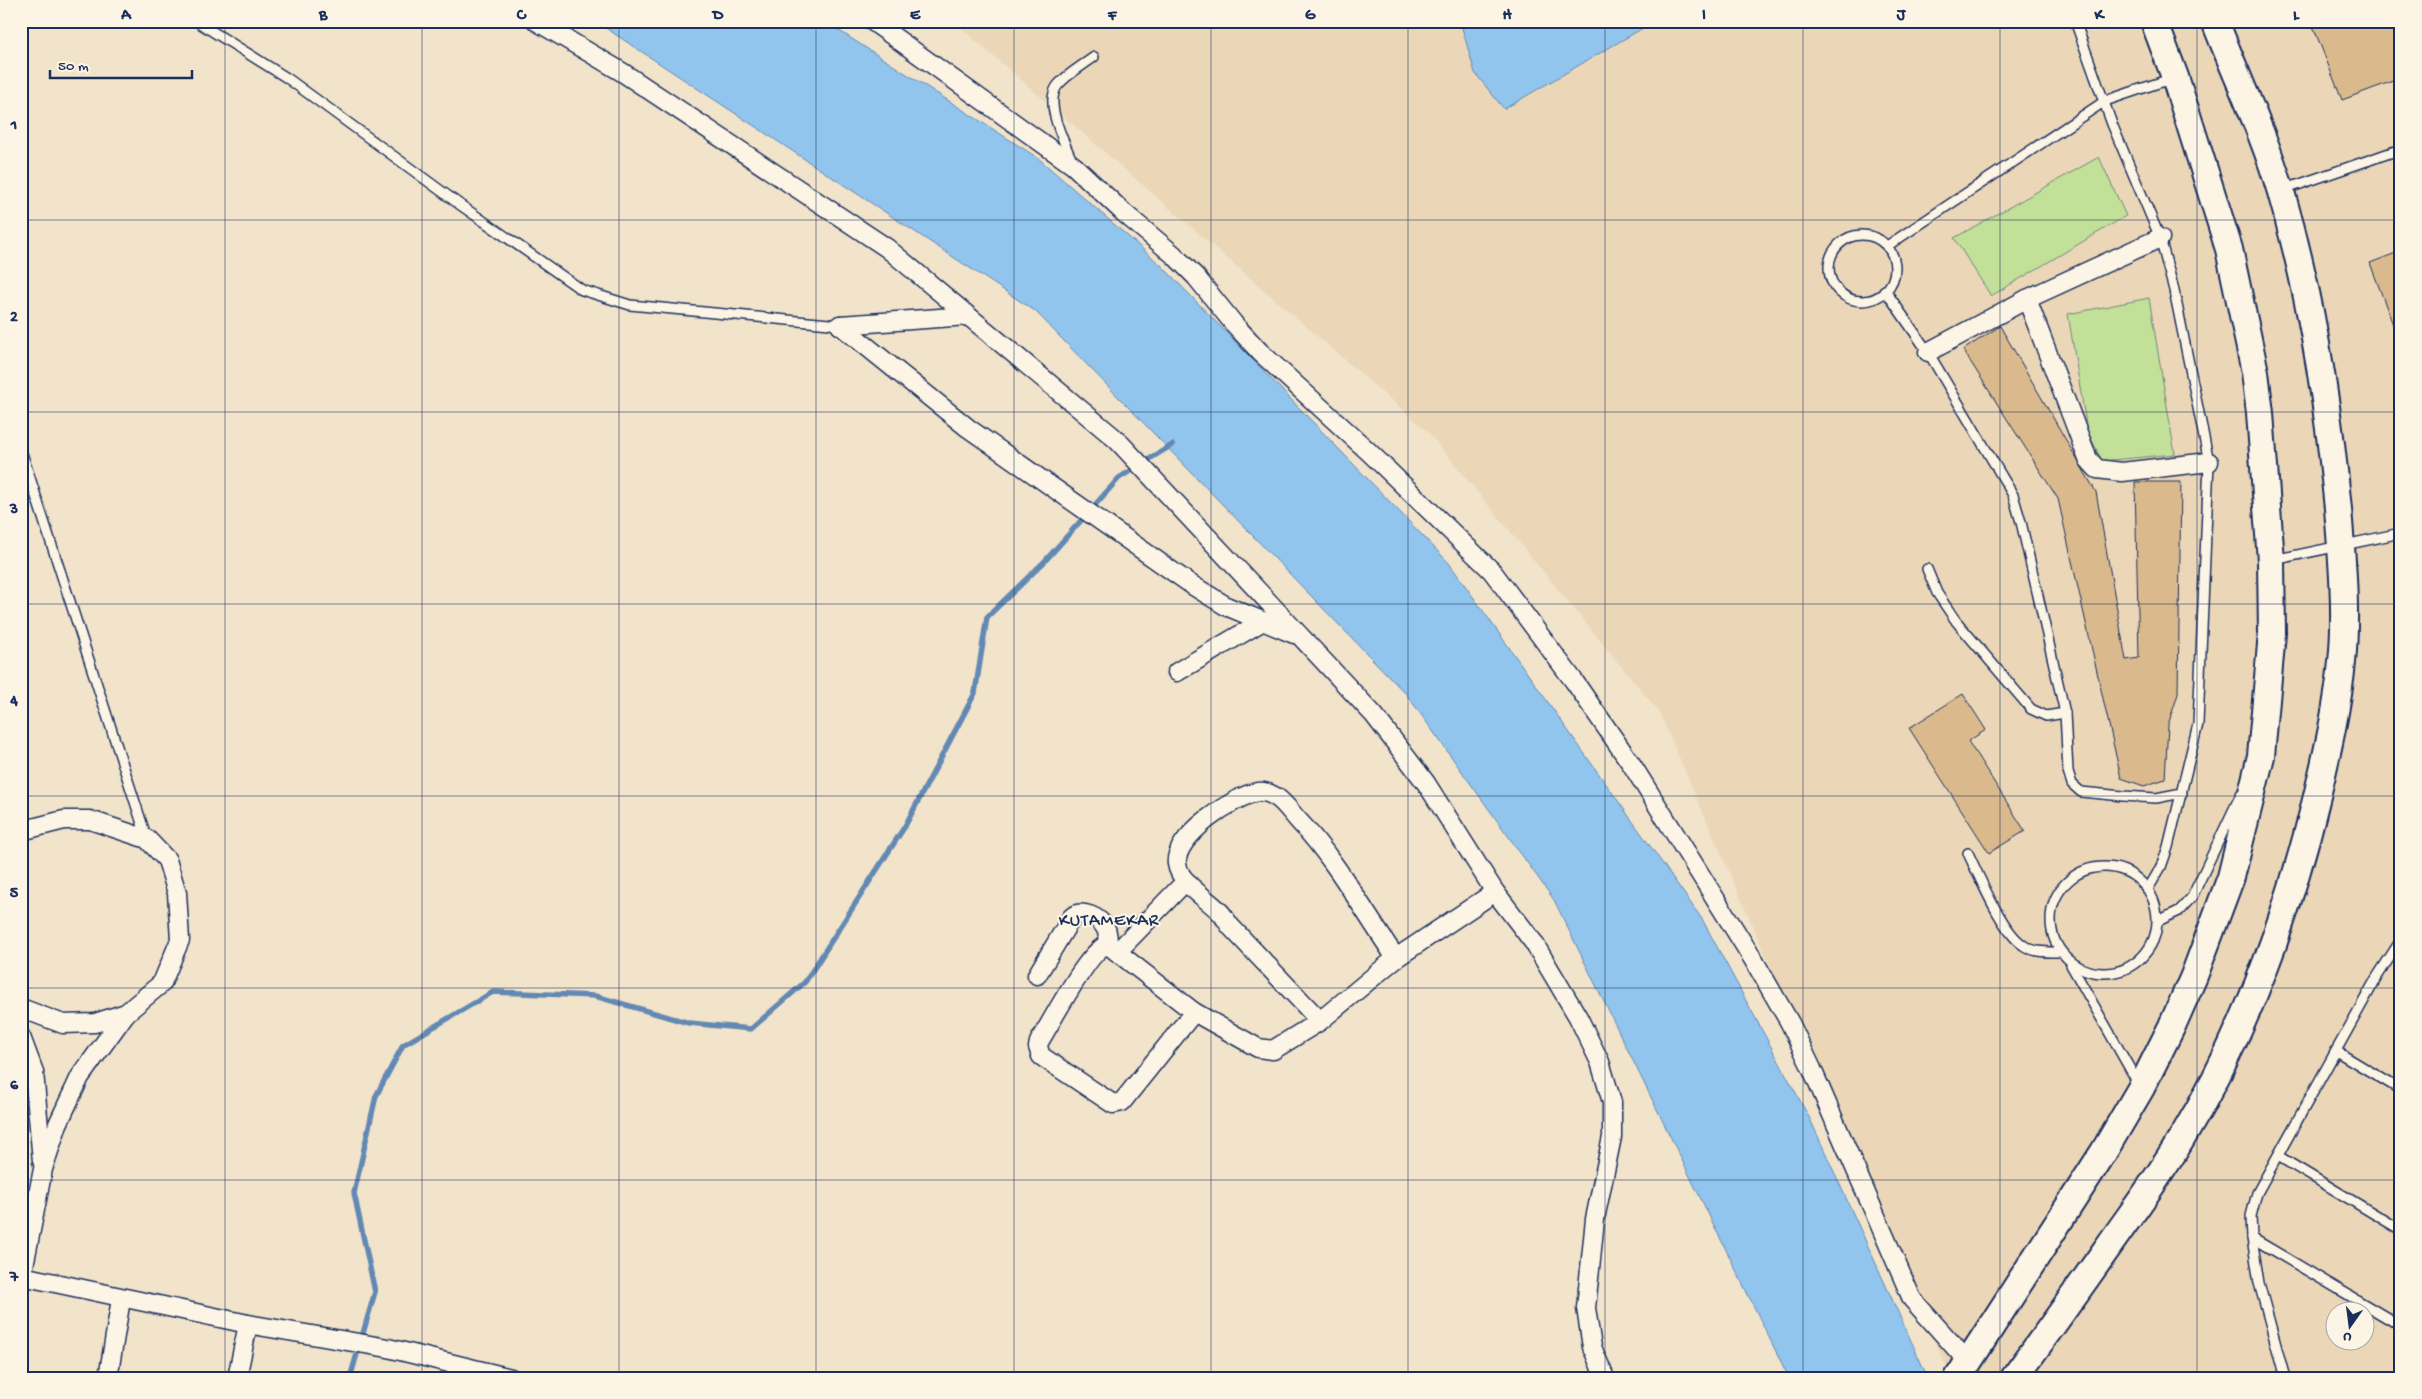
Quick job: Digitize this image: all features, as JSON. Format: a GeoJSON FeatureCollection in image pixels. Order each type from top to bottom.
{"type":"FeatureCollection","features":[{"type":"Feature","properties":{"kind":"street"},"geometry":{"type":"LineString","coordinates":[[536,21],[622,72],[888,248],[1117,440],[1374,715],[1426,783],[1495,892],[1534,943],[1578,1017],[1600,1062],[1612,1102],[1612,1137],[1595,1219],[1586,1308],[1592,1347],[1605,1378]]}},
{"type":"Feature","properties":{"kind":"street"},"geometry":{"type":"LineString","coordinates":[[872,21],[1074,166],[1124,213],[1186,265],[1234,324],[1260,352],[1472,550],[1492,571],[1538,632],[1632,765],[1753,960],[1790,1023],[1812,1068],[1912,1299],[1963,1370],[2104,1153],[2141,1088],[2194,976],[2231,877],[2261,756],[2272,633],[2270,561],[2260,412],[2255,372],[2228,249],[2175,77],[2154,21]]}},
{"type":"Feature","properties":{"kind":"street"},"geometry":{"type":"LineString","coordinates":[[2014,1378],[2124,1225],[2182,1140],[2229,1051],[2263,975],[2305,845],[2327,753],[2342,660],[2341,546],[2332,448],[2323,382],[2299,257],[2266,147],[2215,21]]}},
{"type":"Feature","properties":{"kind":"street"},"geometry":{"type":"LineString","coordinates":[[1928,352],[2027,299],[2160,238]]}},
{"type":"Feature","properties":{"kind":"street"},"geometry":{"type":"LineString","coordinates":[[2027,299],[2088,459],[2097,469],[2122,472],[2209,462]]}},
{"type":"Feature","properties":{"kind":"street"},"geometry":{"type":"LineString","coordinates":[[840,326],[968,316]]}},
{"type":"Feature","properties":{"kind":"street"},"geometry":{"type":"LineString","coordinates":[[840,326],[968,428],[1192,585],[1226,606],[1302,638]]}},
{"type":"Feature","properties":{"kind":"street"},"geometry":{"type":"LineString","coordinates":[[1177,672],[1263,621]]}},
{"type":"Feature","properties":{"kind":"street"},"geometry":{"type":"LineString","coordinates":[[1320,1020],[1231,927],[1219,911],[1186,881],[1177,864],[1179,853],[1185,840],[1210,817],[1234,802],[1258,792],[1268,793],[1278,798],[1314,837],[1396,958]]}},
{"type":"Feature","properties":{"kind":"street"},"geometry":{"type":"LineString","coordinates":[[21,830],[64,820],[90,820],[147,839],[167,860],[178,893],[180,940],[162,983],[126,1013],[80,1077],[58,1124],[43,1169],[22,1278],[248,1324],[317,1334],[388,1348],[511,1378]]}},
{"type":"Feature","properties":{"kind":"street"},"geometry":{"type":"LineString","coordinates":[[1112,948],[1186,881]]}},
{"type":"Feature","properties":{"kind":"street"},"geometry":{"type":"LineString","coordinates":[[1194,1012],[1122,1102],[1118,1104],[1113,1104],[1041,1056],[1038,1047],[1067,993],[1100,947],[1112,948],[1194,1012],[1258,1048],[1273,1050],[1320,1020],[1396,958],[1495,892]]}},
{"type":"Feature","properties":{"kind":"street"},"geometry":{"type":"LineString","coordinates":[[1037,975],[1072,917],[1078,912],[1084,912],[1104,925],[1112,948]]}},
{"type":"Feature","properties":{"kind":"street"},"geometry":{"type":"LineString","coordinates":[[21,1008],[63,1024],[95,1023],[126,1013]]}},
{"type":"Feature","properties":{"kind":"street"},"geometry":{"type":"LineString","coordinates":[[21,1037],[34,1072],[43,1169]]}},
{"type":"Feature","properties":{"kind":"street"},"geometry":{"type":"LineString","coordinates":[[108,1378],[121,1299]]}},
{"type":"Feature","properties":{"kind":"street"},"geometry":{"type":"LineString","coordinates":[[237,1378],[248,1324]]}},
{"type":"Feature","properties":{"kind":"lane"},"geometry":{"type":"LineString","coordinates":[[196,21],[287,78],[459,204],[582,290],[630,305],[840,326]]}},
{"type":"Feature","properties":{"kind":"lane"},"geometry":{"type":"LineString","coordinates":[[2075,21],[2112,124],[2160,238],[2174,290],[2209,462],[2198,724],[2168,847],[2161,867],[2148,889]]}},
{"type":"Feature","properties":{"kind":"lane"},"geometry":{"type":"LineString","coordinates":[[1074,166],[1055,116],[1051,97],[1057,86],[1094,57]]}},
{"type":"Feature","properties":{"kind":"lane"},"geometry":{"type":"LineString","coordinates":[[1886,246],[2105,101],[2175,77]]}},
{"type":"Feature","properties":{"kind":"lane"},"geometry":{"type":"LineString","coordinates":[[2280,191],[2401,149]]}},
{"type":"Feature","properties":{"kind":"lane"},"geometry":{"type":"LineString","coordinates":[[1853,236],[1871,236],[1886,246],[1894,261],[1895,269],[1890,284],[1885,290],[1869,300],[1851,298],[1836,288],[1832,280],[1830,262],[1838,246],[1853,236]]}},
{"type":"Feature","properties":{"kind":"lane"},"geometry":{"type":"LineString","coordinates":[[1885,290],[1928,352],[2013,495],[2022,522],[2064,714],[2068,771],[2072,784],[2081,792],[2156,798],[2182,793]]}},
{"type":"Feature","properties":{"kind":"lane"},"geometry":{"type":"LineString","coordinates":[[21,450],[147,839]]}},
{"type":"Feature","properties":{"kind":"lane"},"geometry":{"type":"LineString","coordinates":[[2270,561],[2401,533]]}},
{"type":"Feature","properties":{"kind":"lane"},"geometry":{"type":"LineString","coordinates":[[1927,569],[1937,592],[1956,621],[2031,709],[2046,716],[2064,714]]}},
{"type":"Feature","properties":{"kind":"lane"},"geometry":{"type":"LineString","coordinates":[[2158,921],[2179,911],[2192,897],[2261,756]]}},
{"type":"Feature","properties":{"kind":"lane"},"geometry":{"type":"LineString","coordinates":[[1968,853],[2012,936],[2024,946],[2040,952],[2061,952]]}},
{"type":"Feature","properties":{"kind":"lane"},"geometry":{"type":"LineString","coordinates":[[2071,965],[2086,971],[2106,973],[2128,968],[2147,952],[2155,937],[2158,921],[2155,904],[2148,889],[2134,877],[2117,869],[2099,867],[2081,872],[2066,883],[2055,898],[2051,917],[2053,935],[2061,952],[2071,965],[2141,1088]]}},
{"type":"Feature","properties":{"kind":"lane"},"geometry":{"type":"LineString","coordinates":[[2285,1378],[2261,1290],[2252,1238],[2251,1216],[2257,1193],[2336,1051],[2401,940]]}},
{"type":"Feature","properties":{"kind":"lane"},"geometry":{"type":"LineString","coordinates":[[2336,1051],[2401,1090]]}},
{"type":"Feature","properties":{"kind":"lane"},"geometry":{"type":"LineString","coordinates":[[2278,1156],[2401,1230]]}},
{"type":"Feature","properties":{"kind":"lane"},"geometry":{"type":"LineString","coordinates":[[2252,1238],[2401,1326]]}},
{"type":"Feature","properties":{"kind":"shaded area"},"geometry":{"type":"Polygon","coordinates":[[[953,21],[2401,21],[2401,1378],[1951,1378],[1659,712],[1428,432],[953,21]]]}},
{"type":"Feature","properties":{"kind":"green space"},"geometry":{"type":"Polygon","coordinates":[[[2099,157],[2126,216],[1991,296],[1954,238],[2099,157]]]}},
{"type":"Feature","properties":{"kind":"green space"},"geometry":{"type":"Polygon","coordinates":[[[2149,298],[2175,454],[2102,461],[2087,430],[2068,314],[2149,298]]]}},
{"type":"Feature","properties":{"kind":"water"},"geometry":{"type":"Polygon","coordinates":[[[595,21],[824,21],[1038,158],[1162,266],[1449,563],[1702,919],[1810,1119],[1928,1378],[1789,1378],[1554,900],[1407,695],[1035,311],[595,21]]]}},
{"type":"Feature","properties":{"kind":"water"},"geometry":{"type":"Polygon","coordinates":[[[1460,21],[1655,21],[1504,109],[1475,73],[1460,21]]]}},
{"type":"Feature","properties":{"kind":"building"},"geometry":{"type":"Polygon","coordinates":[[[2311,21],[2401,21],[2401,78],[2342,100],[2311,21]]]}},
{"type":"Feature","properties":{"kind":"building"},"geometry":{"type":"Polygon","coordinates":[[[2401,251],[2401,341],[2399,341],[2370,263],[2401,251]]]}},
{"type":"Feature","properties":{"kind":"building"},"geometry":{"type":"Polygon","coordinates":[[[2000,326],[2096,492],[2126,660],[2139,658],[2135,482],[2181,482],[2178,694],[2168,725],[2165,779],[2144,786],[2121,778],[2058,499],[1963,350],[2000,326]]]}},
{"type":"Feature","properties":{"kind":"building"},"geometry":{"type":"Polygon","coordinates":[[[1963,694],[1986,730],[1968,741],[2025,831],[1989,853],[1909,728],[1963,694]]]}},
{"type":"Feature","properties":{"kind":"waterway"},"geometry":{"type":"LineString","coordinates":[[350,1378],[375,1292],[354,1193],[376,1096],[403,1045],[493,992],[595,996],[689,1023],[751,1029],[805,982],[905,826],[975,693],[987,617],[1044,562],[1119,478],[1172,445]]}},
{"type":"Feature","properties":{"kind":"district","name":"KUTAMEKAR"},"geometry":{"type":"Point","coordinates":[1109,921]}}]}
